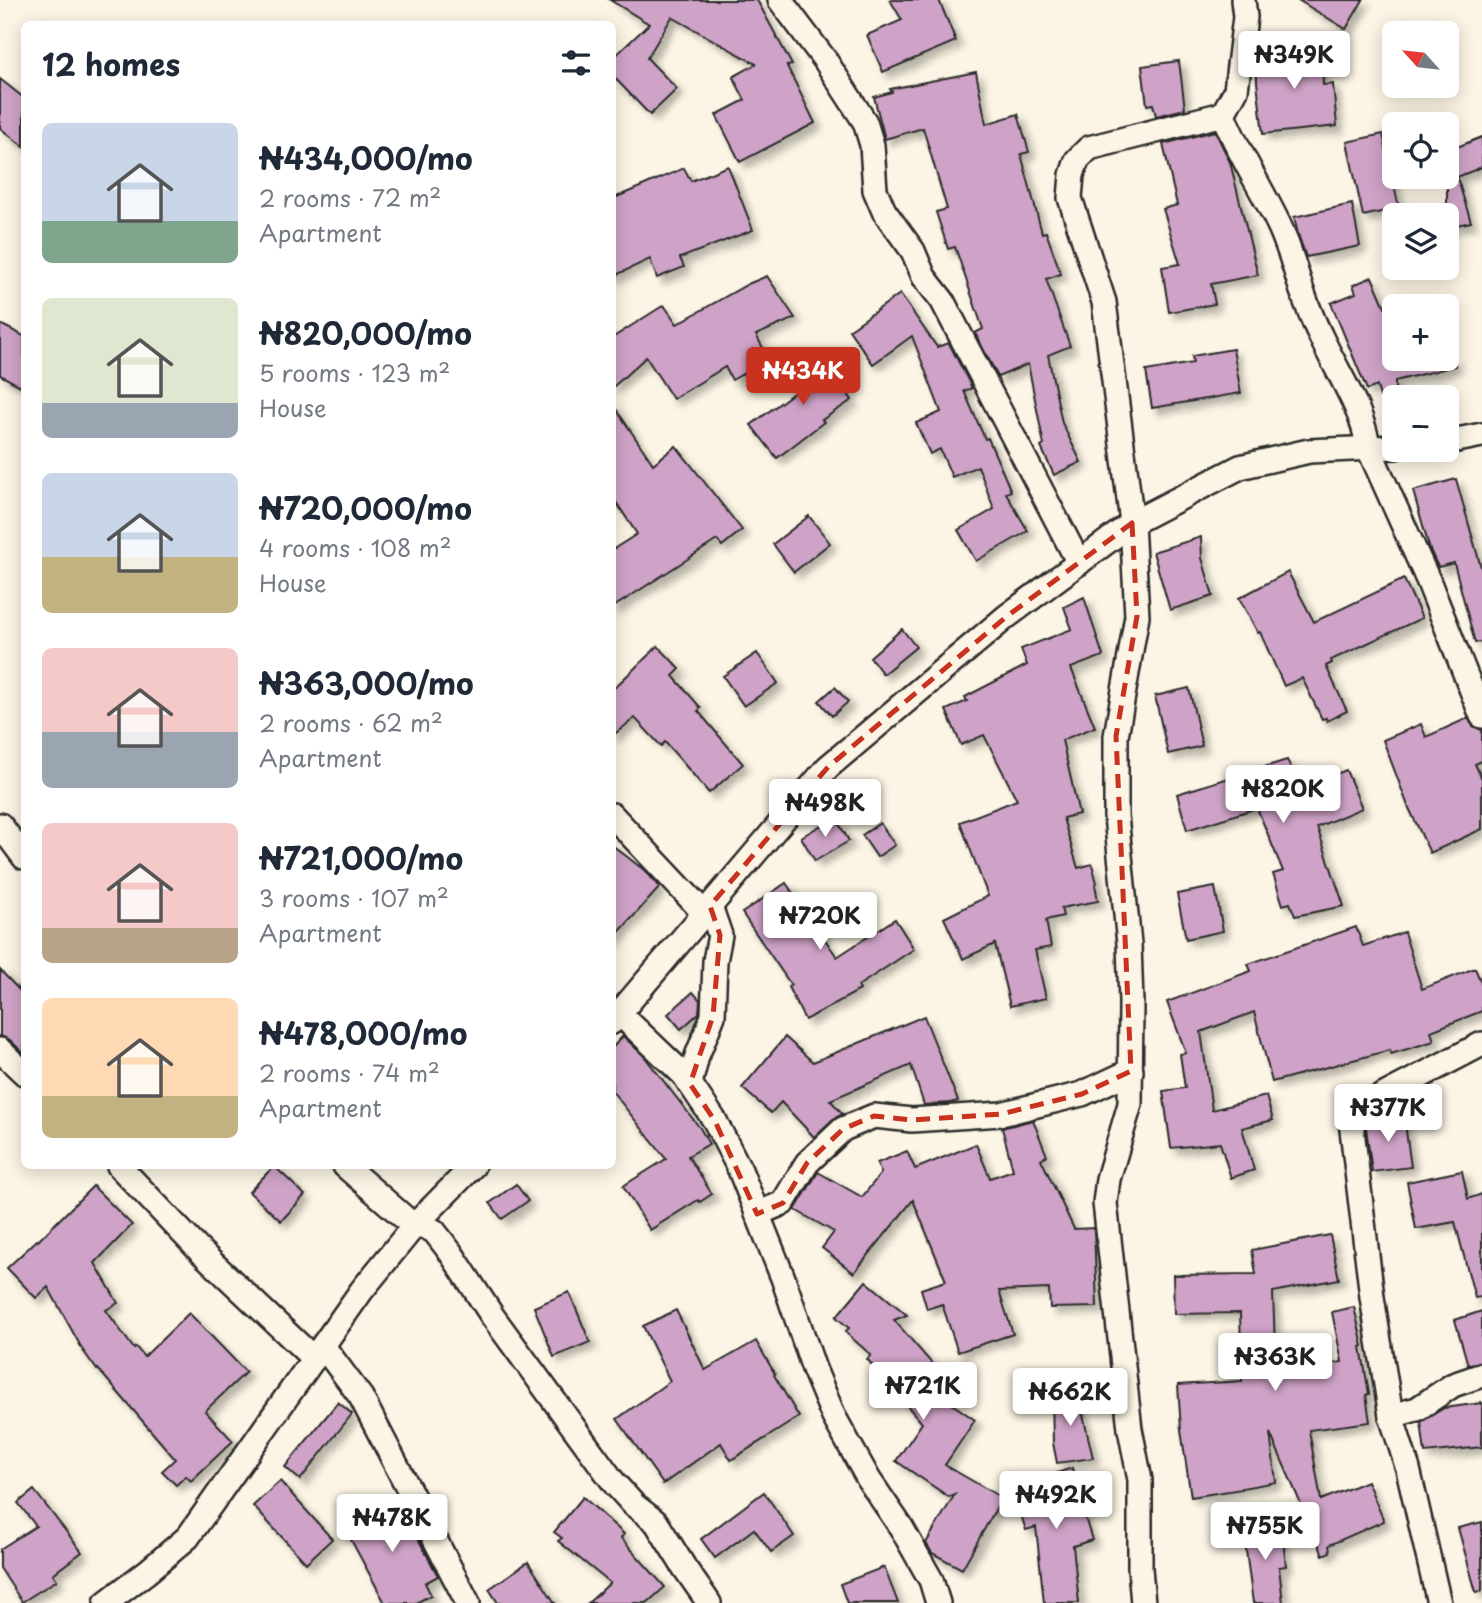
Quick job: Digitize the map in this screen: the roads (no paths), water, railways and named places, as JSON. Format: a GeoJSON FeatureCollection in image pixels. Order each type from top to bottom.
{"type":"FeatureCollection","features":[{"type":"Feature","properties":{"kind":"street"},"geometry":{"type":"LineString","coordinates":[[780,0],[825,60],[865,122],[872,145],[875,190],[884,211],[913,251],[924,277],[942,300],[1079,563]]}},
{"type":"Feature","properties":{"kind":"street"},"geometry":{"type":"LineString","coordinates":[[1143,1603],[1140,1569],[1140,1480],[1130,1429],[1105,1203],[1108,1179],[1130,1104],[1129,944],[1116,816],[1116,736],[1137,616],[1132,523],[1104,302],[1070,198],[1072,175],[1077,160],[1089,148],[1223,114],[1236,90],[1245,18],[1243,0]]}},
{"type":"Feature","properties":{"kind":"street"},"geometry":{"type":"LineString","coordinates":[[1223,114],[1233,141],[1280,227],[1303,295],[1323,342],[1348,387],[1365,427],[1369,449],[1428,580],[1482,716]]}},
{"type":"Feature","properties":{"kind":"street"},"geometry":{"type":"LineString","coordinates":[[1459,440],[1482,435]]}},
{"type":"Feature","properties":{"kind":"street"},"geometry":{"type":"LineString","coordinates":[[616,1016],[828,767],[1006,617],[1132,523],[1240,467],[1309,451],[1382,448]]}},
{"type":"Feature","properties":{"kind":"street"},"geometry":{"type":"LineString","coordinates":[[616,819],[708,910],[720,935],[715,961],[713,1016],[697,1056],[690,1084]]}},
{"type":"Feature","properties":{"kind":"street"},"geometry":{"type":"LineString","coordinates":[[0,825],[21,853]]}},
{"type":"Feature","properties":{"kind":"street"},"geometry":{"type":"LineString","coordinates":[[616,1018],[684,1075],[715,1121],[740,1170],[834,1418],[931,1580],[938,1603]]}},
{"type":"Feature","properties":{"kind":"street"},"geometry":{"type":"LineString","coordinates":[[1438,1603],[1408,1469],[1391,1416],[1372,1297],[1350,1113],[1482,1044]]}},
{"type":"Feature","properties":{"kind":"street"},"geometry":{"type":"LineString","coordinates":[[0,1050],[21,1070]]}},
{"type":"Feature","properties":{"kind":"street"},"geometry":{"type":"LineString","coordinates":[[757,1213],[783,1203],[807,1163],[843,1129],[874,1116],[912,1121],[1000,1114],[1082,1094],[1131,1071]]}},
{"type":"Feature","properties":{"kind":"street"},"geometry":{"type":"LineString","coordinates":[[123,1169],[200,1251],[318,1353],[361,1397],[461,1600]]}},
{"type":"Feature","properties":{"kind":"street"},"geometry":{"type":"LineString","coordinates":[[348,1169],[414,1226],[423,1226],[434,1231],[615,1485],[634,1505],[656,1522],[709,1603]]}},
{"type":"Feature","properties":{"kind":"street"},"geometry":{"type":"LineString","coordinates":[[106,1603],[188,1537],[362,1290],[414,1226],[470,1169]]}},
{"type":"Feature","properties":{"kind":"street"},"geometry":{"type":"LineString","coordinates":[[1391,1416],[1418,1409],[1454,1385],[1482,1374]]}}]}
